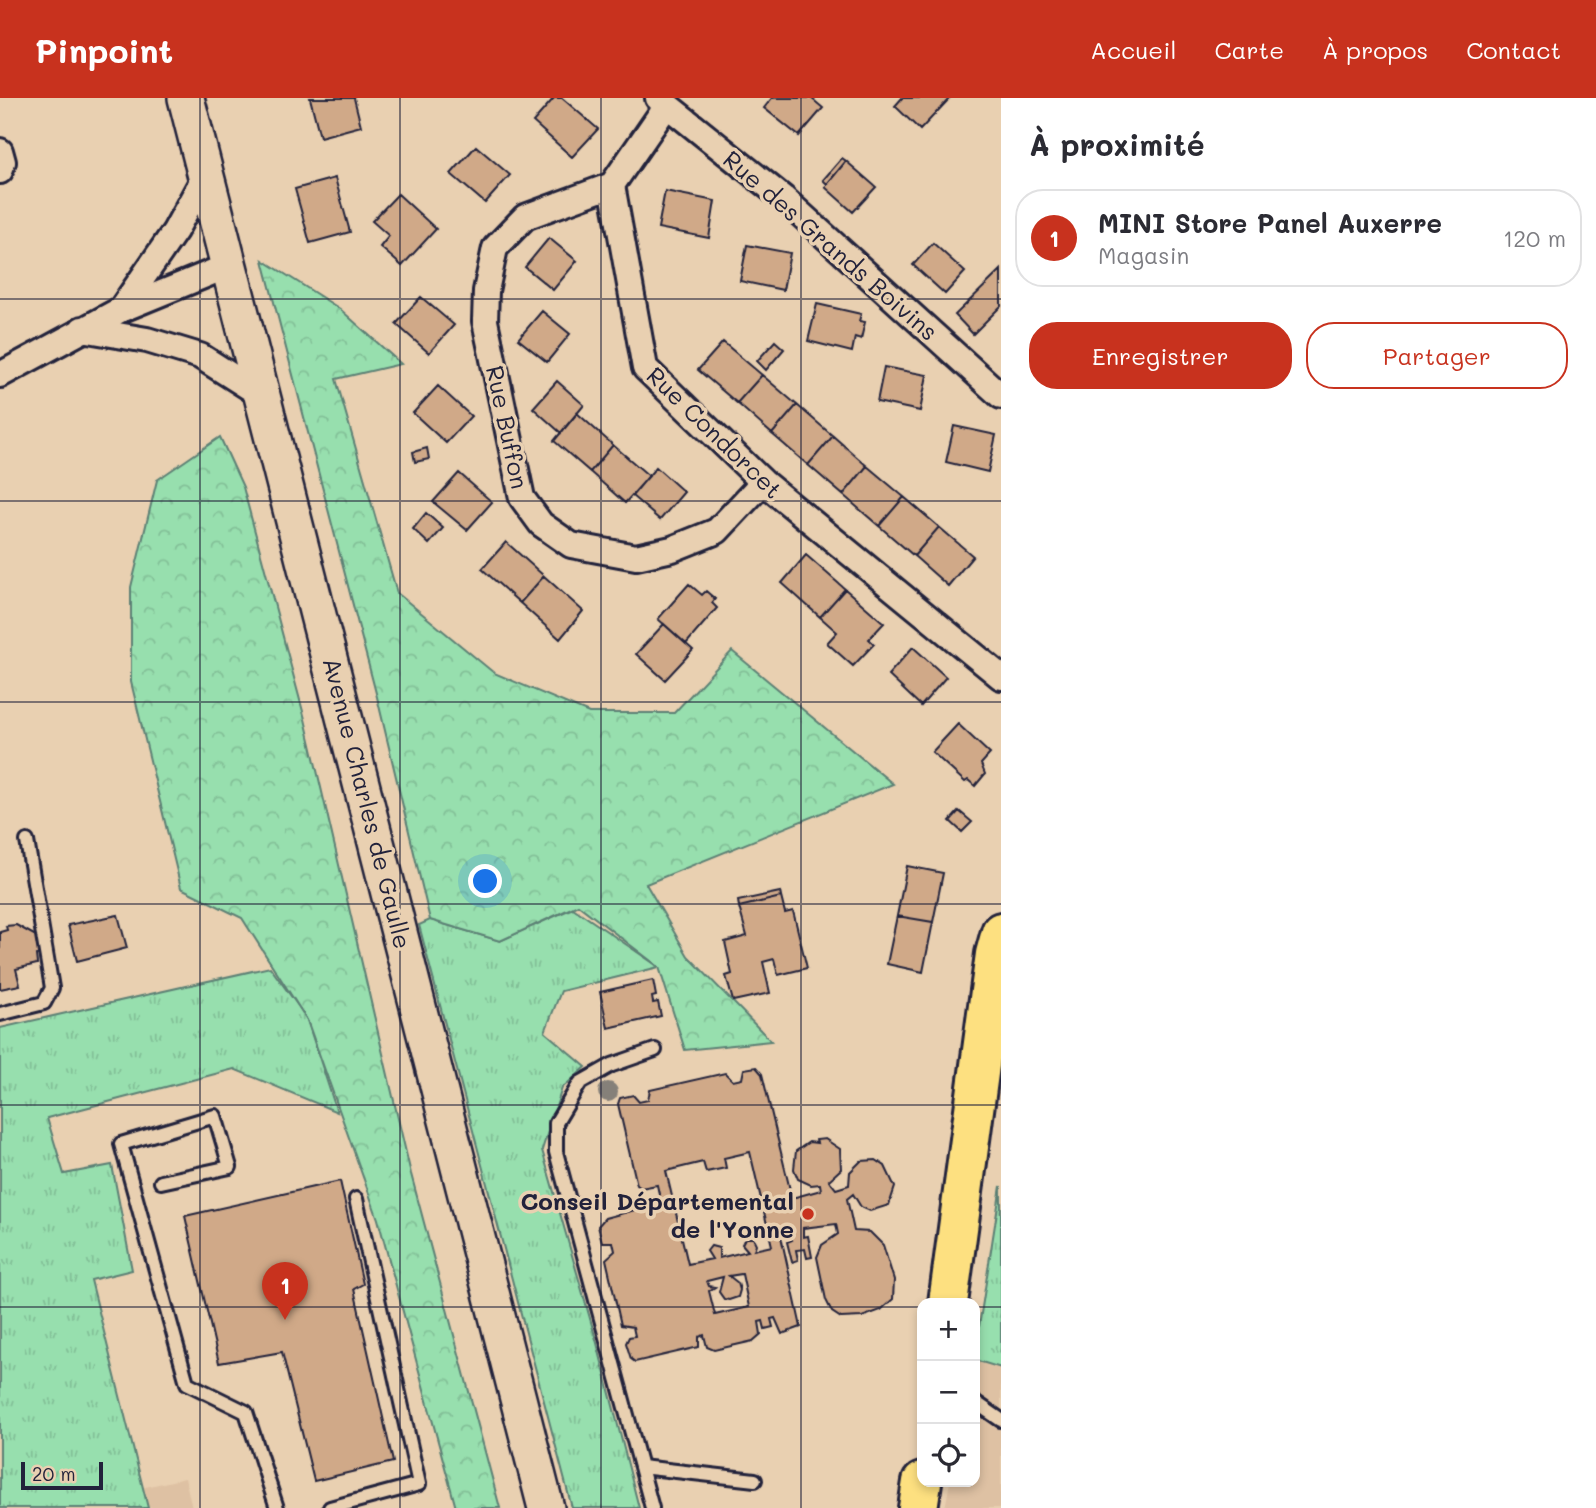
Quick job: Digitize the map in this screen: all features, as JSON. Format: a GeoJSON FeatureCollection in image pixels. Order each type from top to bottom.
{"type":"FeatureCollection","features":[{"type":"Feature","properties":{"kind":"main road","name":"Avenue Charles de Gaulle"},"geometry":{"type":"LineString","coordinates":[[186,98],[546,1508]]}},
{"type":"Feature","properties":{"kind":"main road"},"geometry":{"type":"LineString","coordinates":[[949,1298],[993,967],[1001,932]]}},
{"type":"Feature","properties":{"kind":"main road"},"geometry":{"type":"LineString","coordinates":[[918,1508],[921,1487]]}},
{"type":"Feature","properties":{"kind":"street"},"geometry":{"type":"LineString","coordinates":[[612,185],[663,102]]}},
{"type":"Feature","properties":{"kind":"street","name":"Rue des Grands Boivins"},"geometry":{"type":"LineString","coordinates":[[663,102],[783,198],[1001,396]]}},
{"type":"Feature","properties":{"kind":"street"},"geometry":{"type":"LineString","coordinates":[[0,151],[3,162],[0,171]]}},
{"type":"Feature","properties":{"kind":"street"},"geometry":{"type":"LineString","coordinates":[[120,310],[176,231],[206,174]]}},
{"type":"Feature","properties":{"kind":"street","name":"Rue Condorcet"},"geometry":{"type":"LineString","coordinates":[[612,185],[645,368],[763,482],[1001,677]]}},
{"type":"Feature","properties":{"kind":"street","name":"Rue Buffon"},"geometry":{"type":"LineString","coordinates":[[612,185],[525,217],[495,248],[486,291],[485,321],[522,498],[541,524],[571,545],[636,558],[672,549],[717,531],[763,482]]}},
{"type":"Feature","properties":{"kind":"street"},"geometry":{"type":"LineString","coordinates":[[0,375],[82,328],[230,265]]}},
{"type":"Feature","properties":{"kind":"street"},"geometry":{"type":"LineString","coordinates":[[82,328],[147,341],[200,356],[263,396]]}},
{"type":"Feature","properties":{"kind":"lane"},"geometry":{"type":"LineString","coordinates":[[0,1014],[44,1003],[52,988],[27,841]]}},
{"type":"Feature","properties":{"kind":"lane"},"geometry":{"type":"LineString","coordinates":[[652,1508],[556,1152],[556,1123],[580,1083],[612,1065],[655,1050]]}},
{"type":"Feature","properties":{"kind":"lane"},"geometry":{"type":"LineString","coordinates":[[161,1182],[230,1167],[215,1116],[121,1144],[187,1383],[246,1412],[276,1508]]}},
{"type":"Feature","properties":{"kind":"lane"},"geometry":{"type":"LineString","coordinates":[[330,1508],[419,1484],[356,1199]]}},
{"type":"Feature","properties":{"kind":"lane"},"geometry":{"type":"LineString","coordinates":[[980,1405],[1001,1420]]}},
{"type":"Feature","properties":{"kind":"lane"},"geometry":{"type":"LineString","coordinates":[[641,1467],[755,1480]]}},
{"type":"Feature","properties":{"kind":"shaded area"},"geometry":{"type":"Polygon","coordinates":[[[1001,1225],[1001,1508],[945,1508],[949,1487],[980,1487],[980,1332],[1001,1225]]]}},
{"type":"Feature","properties":{"kind":"shaded area"},"geometry":{"type":"Polygon","coordinates":[[[185,1478],[192,1508],[53,1508],[185,1478]]]}},
{"type":"Feature","properties":{"kind":"green space"},"geometry":{"type":"Polygon","coordinates":[[[263,260],[340,309],[401,364],[336,379],[397,593],[494,673],[589,713],[674,713],[732,651],[893,784],[646,884],[688,956],[771,1041],[685,1050],[659,967],[578,905],[500,941],[430,920],[377,697],[263,260]]]}},
{"type":"Feature","properties":{"kind":"green space"},"geometry":{"type":"Polygon","coordinates":[[[220,437],[243,487],[305,719],[411,1174],[500,1508],[456,1508],[378,1219],[307,1020],[242,918],[181,888],[131,682],[131,587],[157,480],[220,437]]]}},
{"type":"Feature","properties":{"kind":"green space"},"geometry":{"type":"Polygon","coordinates":[[[573,908],[659,967],[561,991],[545,1032],[586,1067],[562,1088],[542,1150],[597,1343],[639,1508],[572,1508],[419,925],[430,920],[500,941],[573,908]]]}},
{"type":"Feature","properties":{"kind":"green space"},"geometry":{"type":"Polygon","coordinates":[[[270,967],[306,1017],[337,1112],[234,1069],[47,1118],[64,1174],[112,1165],[132,1270],[91,1280],[148,1508],[0,1508],[0,1028],[270,967]]]}},
{"type":"Feature","properties":{"kind":"green space"},"geometry":{"type":"Polygon","coordinates":[[[1001,1186],[1001,1368],[980,1362],[980,1320],[1001,1186]]]}},
{"type":"Feature","properties":{"kind":"building"},"geometry":{"type":"Polygon","coordinates":[[[310,98],[354,98],[361,126],[320,137],[310,98]]]}},
{"type":"Feature","properties":{"kind":"building"},"geometry":{"type":"Polygon","coordinates":[[[554,98],[562,98],[598,129],[572,157],[533,122],[554,98]]]}},
{"type":"Feature","properties":{"kind":"building"},"geometry":{"type":"Polygon","coordinates":[[[772,98],[811,98],[823,108],[799,136],[764,108],[772,98]]]}},
{"type":"Feature","properties":{"kind":"building"},"geometry":{"type":"Polygon","coordinates":[[[902,98],[950,98],[920,130],[895,106],[902,98]]]}},
{"type":"Feature","properties":{"kind":"building"},"geometry":{"type":"Polygon","coordinates":[[[476,146],[510,175],[485,203],[451,174],[476,146]]]}},
{"type":"Feature","properties":{"kind":"building"},"geometry":{"type":"Polygon","coordinates":[[[842,158],[846,161],[827,184],[823,180],[842,158]]]}},
{"type":"Feature","properties":{"kind":"building"},"geometry":{"type":"Polygon","coordinates":[[[846,161],[876,187],[853,212],[825,187],[846,161]]]}},
{"type":"Feature","properties":{"kind":"building"},"geometry":{"type":"Polygon","coordinates":[[[335,178],[350,232],[310,243],[295,189],[335,178]]]}},
{"type":"Feature","properties":{"kind":"building"},"geometry":{"type":"Polygon","coordinates":[[[665,191],[715,201],[709,238],[658,228],[665,191]]]}},
{"type":"Feature","properties":{"kind":"building"},"geometry":{"type":"Polygon","coordinates":[[[398,194],[436,229],[402,266],[380,247],[389,236],[372,221],[398,194]]]}},
{"type":"Feature","properties":{"kind":"building"},"geometry":{"type":"Polygon","coordinates":[[[549,238],[577,261],[553,290],[525,267],[549,238]]]}},
{"type":"Feature","properties":{"kind":"building"},"geometry":{"type":"Polygon","coordinates":[[[933,243],[965,272],[945,294],[913,265],[933,243]]]}},
{"type":"Feature","properties":{"kind":"building"},"geometry":{"type":"Polygon","coordinates":[[[747,245],[790,253],[783,290],[740,281],[747,245]]]}},
{"type":"Feature","properties":{"kind":"building"},"geometry":{"type":"Polygon","coordinates":[[[1001,270],[1001,306],[973,334],[955,315],[1001,270]]]}},
{"type":"Feature","properties":{"kind":"building"},"geometry":{"type":"Polygon","coordinates":[[[421,297],[454,325],[429,353],[396,324],[421,297]]]}},
{"type":"Feature","properties":{"kind":"building"},"geometry":{"type":"Polygon","coordinates":[[[817,304],[861,314],[859,321],[865,322],[861,339],[855,337],[852,352],[808,341],[817,304]]]}},
{"type":"Feature","properties":{"kind":"building"},"geometry":{"type":"Polygon","coordinates":[[[542,311],[570,334],[547,362],[518,339],[542,311]]]}},
{"type":"Feature","properties":{"kind":"building"},"geometry":{"type":"Polygon","coordinates":[[[775,341],[784,349],[766,370],[757,361],[775,341]]]}},
{"type":"Feature","properties":{"kind":"building"},"geometry":{"type":"Polygon","coordinates":[[[723,342],[762,375],[737,403],[698,370],[723,342]]]}},
{"type":"Feature","properties":{"kind":"building"},"geometry":{"type":"Polygon","coordinates":[[[884,367],[927,375],[920,411],[877,402],[884,367]]]}},
{"type":"Feature","properties":{"kind":"building"},"geometry":{"type":"Polygon","coordinates":[[[762,375],[797,405],[772,434],[737,403],[762,375]]]}},
{"type":"Feature","properties":{"kind":"building"},"geometry":{"type":"Polygon","coordinates":[[[557,381],[584,405],[561,433],[533,408],[557,381]]]}},
{"type":"Feature","properties":{"kind":"building"},"geometry":{"type":"Polygon","coordinates":[[[438,386],[471,416],[446,443],[413,413],[438,386]]]}},
{"type":"Feature","properties":{"kind":"building"},"geometry":{"type":"Polygon","coordinates":[[[797,405],[833,436],[808,465],[772,434],[797,405]]]}},
{"type":"Feature","properties":{"kind":"building"},"geometry":{"type":"Polygon","coordinates":[[[577,413],[613,445],[590,472],[554,441],[577,413]]]}},
{"type":"Feature","properties":{"kind":"building"},"geometry":{"type":"Polygon","coordinates":[[[954,426],[996,435],[988,472],[946,462],[954,426]]]}},
{"type":"Feature","properties":{"kind":"building"},"geometry":{"type":"Polygon","coordinates":[[[833,436],[867,466],[843,495],[808,465],[833,436]]]}},
{"type":"Feature","properties":{"kind":"building"},"geometry":{"type":"Polygon","coordinates":[[[613,445],[649,476],[625,503],[590,472],[613,445]]]}},
{"type":"Feature","properties":{"kind":"building"},"geometry":{"type":"Polygon","coordinates":[[[427,448],[429,459],[415,462],[413,452],[427,448]]]}},
{"type":"Feature","properties":{"kind":"building"},"geometry":{"type":"Polygon","coordinates":[[[867,466],[904,497],[879,526],[843,495],[867,466]]]}},
{"type":"Feature","properties":{"kind":"building"},"geometry":{"type":"Polygon","coordinates":[[[656,467],[684,492],[660,520],[632,496],[656,467]]]}},
{"type":"Feature","properties":{"kind":"building"},"geometry":{"type":"Polygon","coordinates":[[[459,473],[492,502],[467,530],[433,502],[459,473]]]}},
{"type":"Feature","properties":{"kind":"building"},"geometry":{"type":"Polygon","coordinates":[[[904,497],[939,527],[914,556],[879,526],[904,497]]]}},
{"type":"Feature","properties":{"kind":"building"},"geometry":{"type":"Polygon","coordinates":[[[426,513],[443,528],[429,544],[413,529],[426,513]]]}},
{"type":"Feature","properties":{"kind":"building"},"geometry":{"type":"Polygon","coordinates":[[[939,527],[973,556],[948,586],[914,556],[939,527]]]}},
{"type":"Feature","properties":{"kind":"building"},"geometry":{"type":"Polygon","coordinates":[[[506,542],[544,576],[520,603],[482,569],[506,542]]]}},
{"type":"Feature","properties":{"kind":"building"},"geometry":{"type":"Polygon","coordinates":[[[806,555],[845,589],[820,617],[782,583],[806,555]]]}},
{"type":"Feature","properties":{"kind":"building"},"geometry":{"type":"Polygon","coordinates":[[[544,576],[583,611],[560,639],[520,603],[544,576]]]}},
{"type":"Feature","properties":{"kind":"building"},"geometry":{"type":"Polygon","coordinates":[[[689,584],[702,595],[706,591],[715,599],[712,603],[717,608],[686,644],[658,619],[689,584]]]}},
{"type":"Feature","properties":{"kind":"building"},"geometry":{"type":"Polygon","coordinates":[[[845,589],[884,623],[869,639],[874,644],[853,666],[827,643],[837,632],[820,617],[845,589]]]}},
{"type":"Feature","properties":{"kind":"building"},"geometry":{"type":"Polygon","coordinates":[[[664,624],[693,650],[665,680],[636,654],[664,624]]]}},
{"type":"Feature","properties":{"kind":"building"},"geometry":{"type":"Polygon","coordinates":[[[913,647],[946,677],[921,706],[888,675],[913,647]]]}},
{"type":"Feature","properties":{"kind":"building"},"geometry":{"type":"Polygon","coordinates":[[[958,724],[990,754],[981,764],[985,774],[975,786],[968,780],[965,782],[932,752],[958,724]]]}},
{"type":"Feature","properties":{"kind":"building"},"geometry":{"type":"Polygon","coordinates":[[[959,811],[972,822],[962,832],[950,821],[959,811]]]}},
{"type":"Feature","properties":{"kind":"building"},"geometry":{"type":"Polygon","coordinates":[[[907,866],[943,873],[933,922],[897,916],[907,866]]]}},
{"type":"Feature","properties":{"kind":"building"},"geometry":{"type":"Polygon","coordinates":[[[780,892],[781,897],[739,907],[738,901],[780,892]]]}},
{"type":"Feature","properties":{"kind":"building"},"geometry":{"type":"Polygon","coordinates":[[[781,897],[785,913],[793,911],[807,968],[778,975],[774,959],[763,962],[770,993],[733,1001],[726,976],[732,974],[725,942],[747,936],[739,907],[781,897]]]}},
{"type":"Feature","properties":{"kind":"building"},"geometry":{"type":"Polygon","coordinates":[[[118,915],[127,948],[77,961],[68,925],[118,915]]]}},
{"type":"Feature","properties":{"kind":"building"},"geometry":{"type":"Polygon","coordinates":[[[897,916],[933,922],[923,972],[887,964],[897,916]]]}},
{"type":"Feature","properties":{"kind":"building"},"geometry":{"type":"Polygon","coordinates":[[[16,925],[36,936],[43,954],[36,955],[37,964],[16,969],[20,985],[0,989],[0,932],[7,930],[6,926],[16,925]]]}},
{"type":"Feature","properties":{"kind":"building"},"geometry":{"type":"Polygon","coordinates":[[[653,980],[656,996],[652,997],[653,1003],[658,1002],[661,1016],[608,1028],[600,992],[653,980]]]}},
{"type":"Feature","properties":{"kind":"building","name":"Conseil Départemental de l'Yonne"},"geometry":{"type":"Polygon","coordinates":[[[756,1067],[762,1074],[792,1198],[821,1190],[820,1184],[811,1185],[798,1179],[794,1169],[796,1151],[809,1142],[817,1143],[816,1140],[825,1139],[840,1149],[841,1169],[829,1180],[836,1189],[849,1185],[850,1172],[861,1161],[876,1160],[885,1166],[895,1187],[889,1205],[870,1211],[861,1207],[853,1194],[847,1199],[854,1231],[870,1232],[883,1245],[894,1280],[893,1299],[881,1310],[862,1317],[841,1318],[832,1312],[826,1300],[817,1257],[822,1245],[838,1234],[836,1224],[803,1228],[803,1237],[808,1236],[812,1257],[807,1258],[805,1249],[796,1250],[798,1260],[792,1262],[787,1242],[792,1240],[786,1230],[780,1232],[801,1327],[782,1334],[775,1318],[771,1319],[773,1327],[765,1329],[763,1321],[759,1322],[761,1334],[753,1341],[714,1350],[707,1347],[704,1335],[699,1337],[699,1347],[635,1362],[631,1359],[626,1343],[629,1337],[635,1336],[633,1327],[621,1325],[606,1259],[615,1251],[613,1242],[602,1242],[598,1226],[605,1218],[661,1203],[657,1185],[641,1188],[637,1185],[618,1104],[620,1098],[633,1095],[639,1102],[648,1100],[650,1090],[725,1073],[733,1081],[742,1079],[744,1069],[756,1067]],[[750,1152],[724,1158],[726,1168],[706,1172],[703,1162],[666,1171],[688,1264],[712,1259],[707,1251],[711,1246],[719,1248],[719,1258],[748,1251],[742,1244],[745,1238],[753,1238],[756,1244],[754,1250],[772,1246],[750,1152]],[[742,1274],[729,1276],[738,1283],[740,1290],[738,1297],[729,1300],[724,1299],[719,1292],[723,1277],[707,1281],[709,1286],[715,1287],[709,1291],[715,1315],[749,1307],[742,1274]]]}},
{"type":"Feature","properties":{"kind":"building"},"geometry":{"type":"Polygon","coordinates":[[[340,1181],[363,1284],[354,1289],[393,1462],[314,1481],[282,1352],[219,1363],[185,1216],[340,1181]]]}},
{"type":"Feature","properties":{"kind":"place","name":"Conseil Départemental de l'Yonne"},"geometry":{"type":"Point","coordinates":[808,1214]}},
{"type":"Feature","properties":{"kind":"place","name":"MINI Store Panel Auxerre"},"geometry":{"type":"Point","coordinates":[285,1320]}}]}
